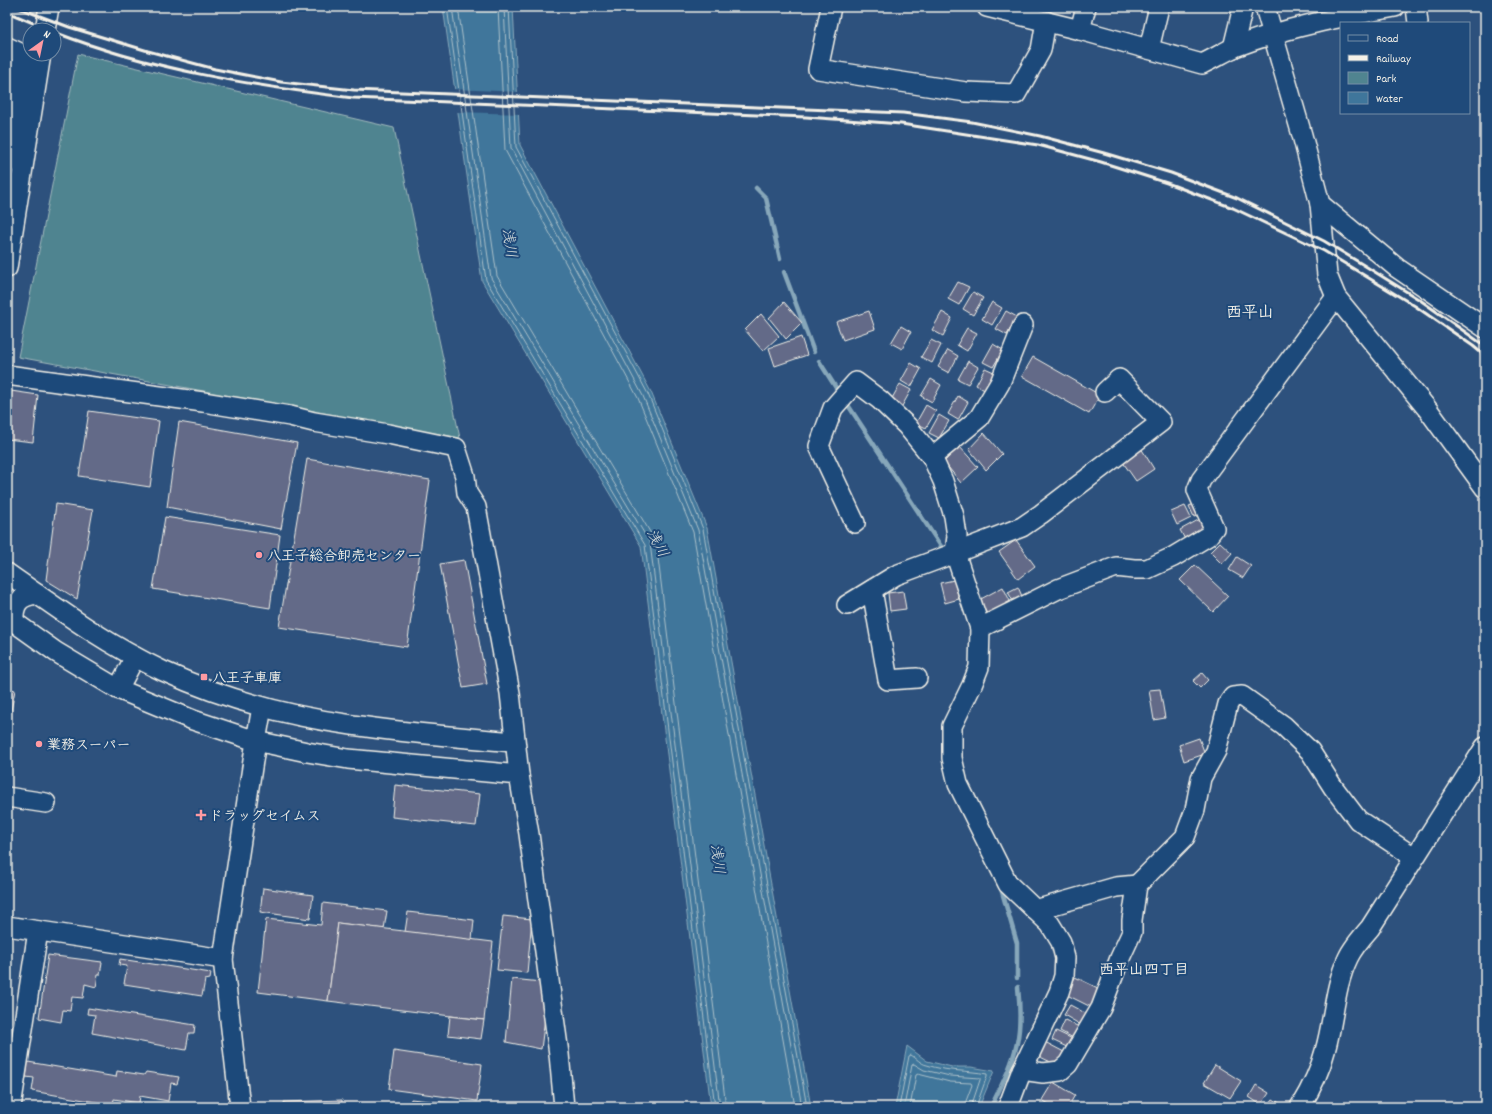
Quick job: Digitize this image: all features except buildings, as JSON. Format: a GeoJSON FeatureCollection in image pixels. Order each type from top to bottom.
{"type":"FeatureCollection","features":[{"type":"Feature","properties":{"kind":"street"},"geometry":{"type":"LineString","coordinates":[[46,22],[49,7]]}},
{"type":"Feature","properties":{"kind":"street"},"geometry":{"type":"LineString","coordinates":[[830,7],[818,70],[966,92],[1016,94],[1040,50],[1046,21]]}},
{"type":"Feature","properties":{"kind":"street"},"geometry":{"type":"LineString","coordinates":[[1080,30],[1086,7]]}},
{"type":"Feature","properties":{"kind":"street"},"geometry":{"type":"LineString","coordinates":[[1149,50],[1159,7]]}},
{"type":"Feature","properties":{"kind":"street"},"geometry":{"type":"LineString","coordinates":[[1233,48],[1243,7]]}},
{"type":"Feature","properties":{"kind":"street"},"geometry":{"type":"LineString","coordinates":[[1265,7],[1302,135],[1320,204],[1327,275],[1336,297],[1429,411],[1485,488]]}},
{"type":"Feature","properties":{"kind":"street"},"geometry":{"type":"LineString","coordinates":[[997,8],[1202,64],[1233,48],[1334,13],[1395,7]]}},
{"type":"Feature","properties":{"kind":"street"},"geometry":{"type":"LineString","coordinates":[[1416,7],[1418,22]]}},
{"type":"Feature","properties":{"kind":"street"},"geometry":{"type":"LineString","coordinates":[[7,47],[20,53],[22,61],[7,163]]}},
{"type":"Feature","properties":{"kind":"street"},"geometry":{"type":"LineString","coordinates":[[7,268],[40,62]]}},
{"type":"Feature","properties":{"kind":"street"},"geometry":{"type":"LineString","coordinates":[[1320,204],[1397,268],[1485,328]]}},
{"type":"Feature","properties":{"kind":"street"},"geometry":{"type":"LineString","coordinates":[[980,628],[1058,589],[1116,567],[1134,570],[1147,569],[1173,557],[1208,536],[1214,528],[1196,490],[1201,480],[1336,297]]}},
{"type":"Feature","properties":{"kind":"street"},"geometry":{"type":"LineString","coordinates":[[932,457],[979,418],[1000,383],[1023,325]]}},
{"type":"Feature","properties":{"kind":"street"},"geometry":{"type":"LineString","coordinates":[[7,375],[203,402],[290,416],[314,422],[388,434],[456,448],[465,476],[467,493],[476,507],[510,693],[514,742],[538,890],[559,1054],[564,1107]]}},
{"type":"Feature","properties":{"kind":"street"},"geometry":{"type":"LineString","coordinates":[[847,605],[896,574],[1022,527],[1161,422],[1119,379],[1105,392]]}},
{"type":"Feature","properties":{"kind":"street"},"geometry":{"type":"LineString","coordinates":[[855,523],[819,446],[832,408],[856,382],[880,400],[907,426],[932,457],[944,482],[954,516],[957,536],[955,553],[980,628],[979,666],[972,685],[952,726],[952,758],[958,784],[1008,884],[1050,924],[1061,942],[1065,958],[1064,976],[1059,992],[1022,1070],[1008,1107]]}},
{"type":"Feature","properties":{"kind":"street"},"geometry":{"type":"LineString","coordinates":[[7,573],[71,619],[134,657],[164,672],[202,687],[262,707],[352,725],[514,742]]}},
{"type":"Feature","properties":{"kind":"street"},"geometry":{"type":"LineString","coordinates":[[872,590],[888,680],[917,678]]}},
{"type":"Feature","properties":{"kind":"street"},"geometry":{"type":"LineString","coordinates":[[37,594],[23,597],[16,604],[10,619],[56,652],[118,689],[192,720],[256,741],[348,759],[519,775]]}},
{"type":"Feature","properties":{"kind":"street"},"geometry":{"type":"LineString","coordinates":[[118,689],[134,657]]}},
{"type":"Feature","properties":{"kind":"street"},"geometry":{"type":"LineString","coordinates":[[1022,1070],[1043,1073],[1060,1071],[1068,1064],[1101,1008],[1132,932],[1132,920],[1137,885],[1185,837],[1195,810],[1201,778],[1216,751],[1228,704],[1233,697],[1242,696],[1284,726],[1310,751],[1333,787],[1358,820],[1414,857]]}},
{"type":"Feature","properties":{"kind":"street"},"geometry":{"type":"LineString","coordinates":[[240,1107],[223,959],[262,707]]}},
{"type":"Feature","properties":{"kind":"street"},"geometry":{"type":"LineString","coordinates":[[1300,1107],[1311,1088],[1326,1050],[1340,979],[1348,958],[1361,938],[1370,928],[1485,747]]}},
{"type":"Feature","properties":{"kind":"street"},"geometry":{"type":"LineString","coordinates":[[7,797],[46,803]]}},
{"type":"Feature","properties":{"kind":"street"},"geometry":{"type":"LineString","coordinates":[[1035,910],[1116,887],[1137,885]]}},
{"type":"Feature","properties":{"kind":"street"},"geometry":{"type":"LineString","coordinates":[[7,926],[223,959]]}},
{"type":"Feature","properties":{"kind":"street"},"geometry":{"type":"LineString","coordinates":[[11,1107],[38,931]]}},
{"type":"Feature","properties":{"kind":"green space"},"geometry":{"type":"Polygon","coordinates":[[[78,54],[394,128],[460,438],[18,357],[78,54]]]}},
{"type":"Feature","properties":{"kind":"water","name":"浅川"},"geometry":{"type":"Polygon","coordinates":[[[443,7],[513,7],[520,145],[651,392],[707,528],[811,1107],[711,1107],[641,546],[482,281],[443,7]]]}},
{"type":"Feature","properties":{"kind":"water"},"geometry":{"type":"Polygon","coordinates":[[[907,1046],[927,1061],[952,1067],[971,1067],[994,1071],[979,1107],[895,1107],[907,1046]]]}},
{"type":"Feature","properties":{"kind":"pier"},"geometry":{"type":"Polygon","coordinates":[[[453,89],[519,92],[520,114],[456,112],[453,89]]]}},
{"type":"Feature","properties":{"kind":"waterway"},"geometry":{"type":"LineString","coordinates":[[756,188],[766,198],[780,259]]}},
{"type":"Feature","properties":{"kind":"waterway"},"geometry":{"type":"LineString","coordinates":[[784,272],[814,352]]}},
{"type":"Feature","properties":{"kind":"waterway"},"geometry":{"type":"LineString","coordinates":[[819,361],[838,391]]}},
{"type":"Feature","properties":{"kind":"waterway"},"geometry":{"type":"LineString","coordinates":[[848,405],[944,551]]}},
{"type":"Feature","properties":{"kind":"waterway"},"geometry":{"type":"LineString","coordinates":[[1000,885],[1017,943],[1017,978]]}},
{"type":"Feature","properties":{"kind":"waterway"},"geometry":{"type":"LineString","coordinates":[[991,1107],[1009,1068],[1017,1043],[1020,1015],[1018,987]]}},
{"type":"Feature","properties":{"kind":"railway"},"geometry":{"type":"LineString","coordinates":[[16,7],[69,27],[148,51],[215,69],[281,82],[354,90],[903,113],[972,122],[1040,136],[1171,173],[1237,198],[1324,241],[1420,300],[1485,346]]}},
{"type":"Feature","properties":{"kind":"railway"},"geometry":{"type":"LineString","coordinates":[[7,12],[31,22]]}},
{"type":"Feature","properties":{"kind":"railway"},"geometry":{"type":"LineString","coordinates":[[62,35],[90,45],[164,66],[239,82],[353,98],[806,117],[901,124],[1038,145],[1101,162],[1167,183],[1233,208],[1324,251],[1415,306],[1485,356]]}},
{"type":"Feature","properties":{"kind":"place","name":"八王子総合卸売センター"},"geometry":{"type":"Point","coordinates":[259,555]}},
{"type":"Feature","properties":{"kind":"place","name":"八王子車庫"},"geometry":{"type":"Point","coordinates":[204,677]}},
{"type":"Feature","properties":{"kind":"place","name":"業務スーパー"},"geometry":{"type":"Point","coordinates":[39,744]}},
{"type":"Feature","properties":{"kind":"place","name":"ドラッグセイムス"},"geometry":{"type":"Point","coordinates":[201,815]}},
{"type":"Feature","properties":{"kind":"district","name":"西平山"},"geometry":{"type":"Point","coordinates":[1250,311]}},
{"type":"Feature","properties":{"kind":"district","name":"西平山四丁目"},"geometry":{"type":"Point","coordinates":[1144,969]}}]}
